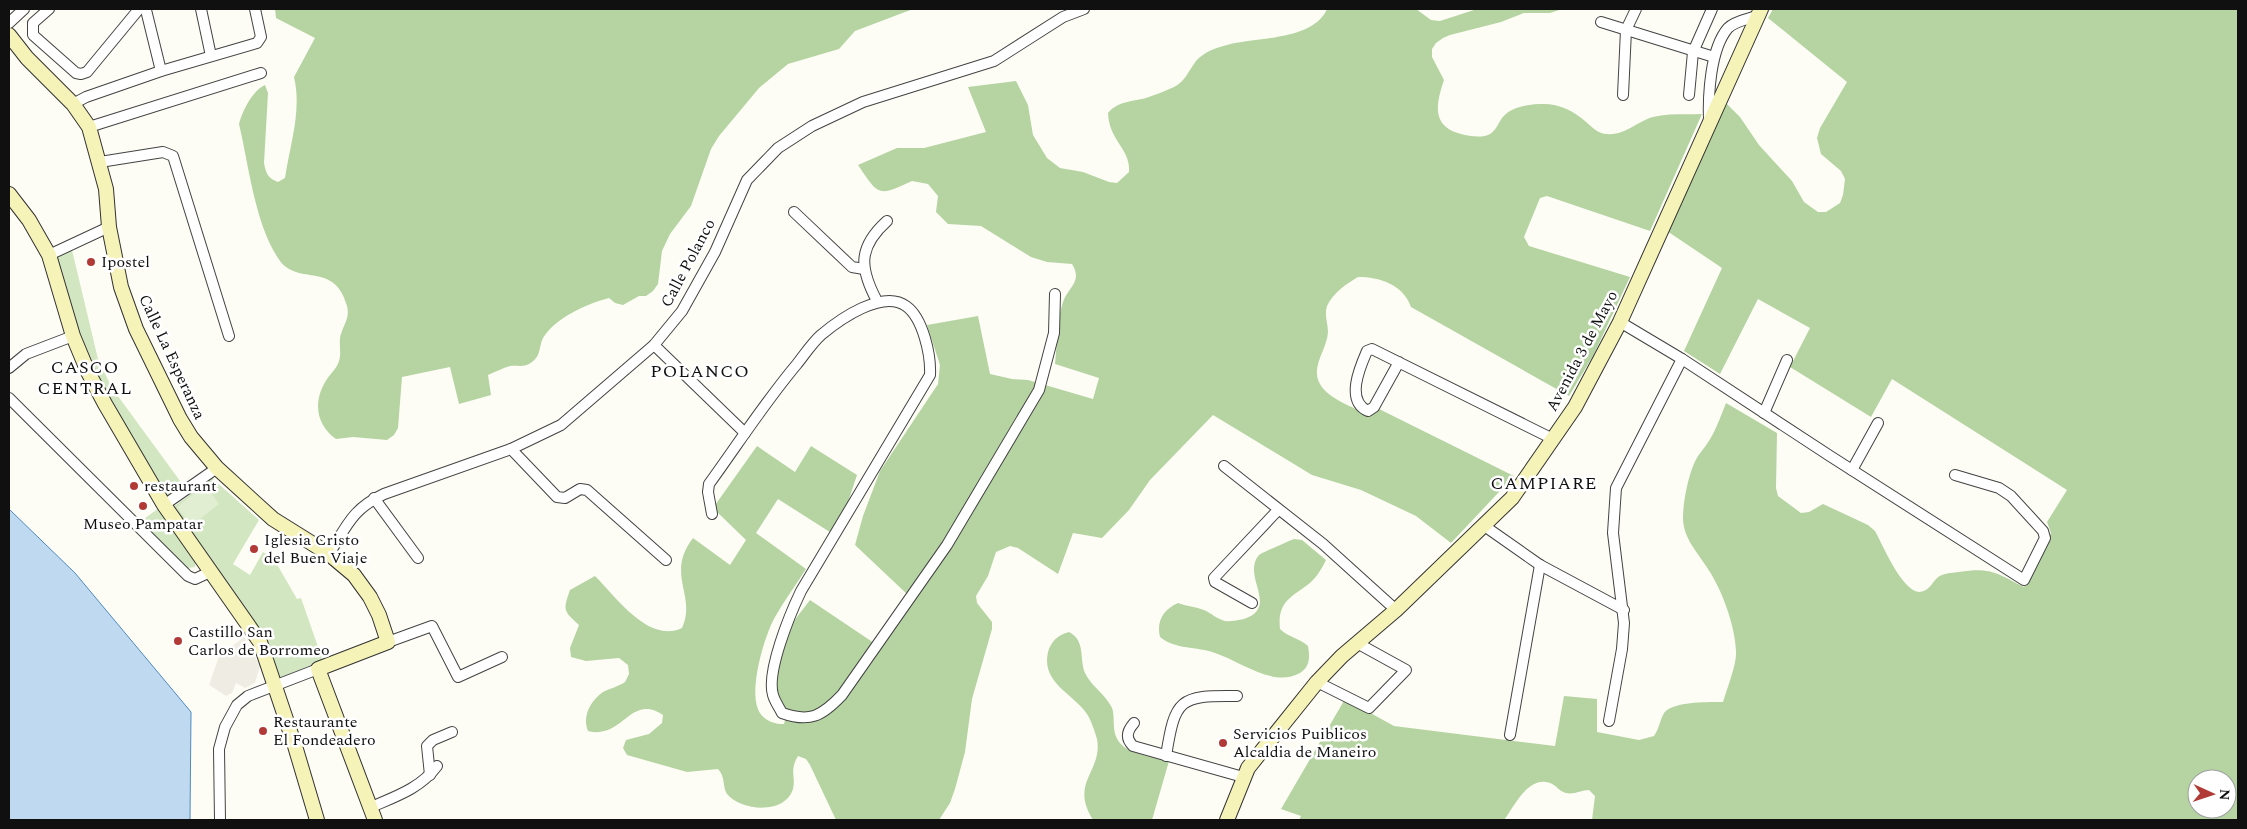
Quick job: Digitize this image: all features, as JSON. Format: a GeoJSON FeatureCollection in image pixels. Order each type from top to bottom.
{"type":"FeatureCollection","features":[{"type":"Feature","properties":{"kind":"street"},"geometry":{"type":"LineString","coordinates":[[9,22],[24,9]]}},
{"type":"Feature","properties":{"kind":"street"},"geometry":{"type":"LineString","coordinates":[[49,9],[33,23],[33,35],[76,73],[81,74],[87,72],[143,9]]}},
{"type":"Feature","properties":{"kind":"street"},"geometry":{"type":"LineString","coordinates":[[143,9],[162,71]]}},
{"type":"Feature","properties":{"kind":"street"},"geometry":{"type":"LineString","coordinates":[[201,9],[211,56]]}},
{"type":"Feature","properties":{"kind":"street"},"geometry":{"type":"LineString","coordinates":[[73,104],[86,97],[162,71],[257,43],[260,40],[255,9]]}},
{"type":"Feature","properties":{"kind":"street","name":"Calle Polanco"},"geometry":{"type":"LineString","coordinates":[[329,554],[357,510],[374,498],[511,449],[561,425],[654,345],[682,311],[715,252],[747,180],[778,148],[812,126],[863,102],[994,61],[1063,17],[1084,9]]}},
{"type":"Feature","properties":{"kind":"street"},"geometry":{"type":"LineString","coordinates":[[1623,95],[1626,30],[1636,9]]}},
{"type":"Feature","properties":{"kind":"street"},"geometry":{"type":"LineString","coordinates":[[1689,95],[1694,52],[1712,9]]}},
{"type":"Feature","properties":{"kind":"street"},"geometry":{"type":"LineString","coordinates":[[1709,128],[1708,100],[1714,57],[1728,28],[1759,12]]}},
{"type":"Feature","properties":{"kind":"street","name":"Avenida 3 de Mayo"},"geometry":{"type":"LineString","coordinates":[[1227,820],[1248,768],[1317,682],[1357,642],[1396,610],[1512,498],[1575,407],[1620,322],[1709,128],[1759,12]]}},
{"type":"Feature","properties":{"kind":"street"},"geometry":{"type":"LineString","coordinates":[[1601,22],[1714,57]]}},
{"type":"Feature","properties":{"kind":"street","name":"Calle La Esperanza"},"geometry":{"type":"LineString","coordinates":[[9,35],[27,58],[73,104],[89,126],[106,189],[109,227],[121,287],[136,329],[180,419],[191,437],[217,468],[284,528],[329,554],[360,582],[380,615],[388,642]]}},
{"type":"Feature","properties":{"kind":"street"},"geometry":{"type":"LineString","coordinates":[[89,126],[261,73]]}},
{"type":"Feature","properties":{"kind":"street"},"geometry":{"type":"LineString","coordinates":[[100,162],[163,152],[173,156],[228,336]]}},
{"type":"Feature","properties":{"kind":"street"},"geometry":{"type":"LineString","coordinates":[[9,194],[34,228],[49,254],[73,336],[92,380],[164,505],[256,635],[276,686],[316,820]]}},
{"type":"Feature","properties":{"kind":"street"},"geometry":{"type":"LineString","coordinates":[[794,212],[852,267],[864,269]]}},
{"type":"Feature","properties":{"kind":"street"},"geometry":{"type":"LineString","coordinates":[[877,301],[866,280],[864,269],[866,251],[873,236],[887,221]]}},
{"type":"Feature","properties":{"kind":"street"},"geometry":{"type":"LineString","coordinates":[[49,254],[109,227]]}},
{"type":"Feature","properties":{"kind":"street"},"geometry":{"type":"LineString","coordinates":[[712,514],[708,492],[710,484],[784,379],[820,335],[877,301],[901,302],[912,310],[928,346],[931,360],[930,375],[800,591],[778,654],[772,688],[773,695],[782,712],[794,717],[814,717],[833,705],[842,696],[952,537],[1039,390],[1054,333],[1055,294]]}},
{"type":"Feature","properties":{"kind":"street"},"geometry":{"type":"LineString","coordinates":[[1620,322],[1682,359],[2024,580],[2045,538],[2043,531],[2010,496],[1999,488],[1956,475]]}},
{"type":"Feature","properties":{"kind":"street"},"geometry":{"type":"LineString","coordinates":[[9,368],[26,354],[73,336]]}},
{"type":"Feature","properties":{"kind":"street"},"geometry":{"type":"LineString","coordinates":[[654,345],[746,433]]}},
{"type":"Feature","properties":{"kind":"street"},"geometry":{"type":"LineString","coordinates":[[1398,362],[1374,407],[1368,411],[1361,407],[1358,404],[1356,395],[1357,378],[1367,351],[1372,349],[1553,439]]}},
{"type":"Feature","properties":{"kind":"street"},"geometry":{"type":"LineString","coordinates":[[1609,721],[1622,649],[1624,610],[1613,533],[1616,488],[1682,359]]}},
{"type":"Feature","properties":{"kind":"street"},"geometry":{"type":"LineString","coordinates":[[1764,413],[1787,360]]}},
{"type":"Feature","properties":{"kind":"street"},"geometry":{"type":"LineString","coordinates":[[11,403],[188,576],[195,579],[210,572]]}},
{"type":"Feature","properties":{"kind":"street"},"geometry":{"type":"LineString","coordinates":[[1852,470],[1878,423]]}},
{"type":"Feature","properties":{"kind":"street"},"geometry":{"type":"LineString","coordinates":[[511,449],[556,497],[565,498],[580,489],[587,490],[666,560]]}},
{"type":"Feature","properties":{"kind":"street"},"geometry":{"type":"LineString","coordinates":[[1224,466],[1322,544],[1396,610]]}},
{"type":"Feature","properties":{"kind":"street"},"geometry":{"type":"LineString","coordinates":[[164,505],[217,468]]}},
{"type":"Feature","properties":{"kind":"street"},"geometry":{"type":"LineString","coordinates":[[374,498],[418,558]]}},
{"type":"Feature","properties":{"kind":"street"},"geometry":{"type":"LineString","coordinates":[[1252,603],[1216,582],[1214,578],[1278,510]]}},
{"type":"Feature","properties":{"kind":"street"},"geometry":{"type":"LineString","coordinates":[[1483,525],[1540,565],[1624,610]]}},
{"type":"Feature","properties":{"kind":"street"},"geometry":{"type":"LineString","coordinates":[[1510,735],[1540,565]]}},
{"type":"Feature","properties":{"kind":"street"},"geometry":{"type":"LineString","coordinates":[[220,820],[219,749],[225,727],[237,705],[248,696],[432,626],[458,677],[502,657]]}},
{"type":"Feature","properties":{"kind":"street"},"geometry":{"type":"LineString","coordinates":[[1317,682],[1369,708],[1406,670],[1357,642]]}},
{"type":"Feature","properties":{"kind":"street"},"geometry":{"type":"LineString","coordinates":[[318,669],[372,814],[411,789],[433,770],[427,746],[433,740],[452,732]]}},
{"type":"Feature","properties":{"kind":"street"},"geometry":{"type":"LineString","coordinates":[[1166,756],[1171,726],[1178,708],[1191,698],[1201,696],[1237,696]]}},
{"type":"Feature","properties":{"kind":"street"},"geometry":{"type":"LineString","coordinates":[[1134,723],[1127,735],[1128,742],[1132,746],[1243,777]]}},
{"type":"Feature","properties":{"kind":"green space"},"geometry":{"type":"Polygon","coordinates":[[[275,9],[913,9],[855,31],[839,49],[788,64],[759,88],[719,136],[711,149],[691,206],[670,234],[662,251],[658,284],[653,291],[646,296],[639,296],[623,305],[615,303],[609,298],[573,312],[549,330],[543,338],[535,360],[524,366],[510,366],[488,375],[491,395],[459,404],[450,367],[402,377],[398,428],[394,435],[387,440],[353,437],[336,439],[329,433],[320,419],[318,403],[327,379],[339,361],[340,337],[347,317],[347,306],[341,292],[334,284],[326,279],[297,272],[288,268],[280,261],[264,231],[254,195],[239,124],[243,113],[252,96],[265,85],[268,93],[264,163],[270,177],[278,182],[285,178],[296,115],[297,102],[294,77],[315,38],[276,18],[275,9]]]}},
{"type":"Feature","properties":{"kind":"green space"},"geometry":{"type":"Polygon","coordinates":[[[1327,9],[1416,9],[1431,20],[1440,21],[1477,9],[1562,9],[1550,13],[1524,13],[1501,22],[1450,35],[1436,43],[1432,49],[1432,57],[1444,80],[1439,97],[1438,113],[1440,120],[1445,126],[1461,134],[1478,137],[1488,135],[1493,132],[1502,118],[1510,111],[1521,106],[1533,104],[1550,104],[1571,111],[1604,134],[1625,131],[1653,117],[1702,114],[1650,231],[1547,196],[1540,198],[1524,237],[1529,246],[1630,277],[1594,354],[1569,396],[1411,307],[1407,299],[1396,287],[1382,280],[1358,277],[1340,289],[1327,306],[1328,332],[1318,365],[1317,378],[1329,394],[1368,415],[1375,407],[1514,476],[1451,543],[1416,516],[1361,490],[1312,475],[1213,415],[1150,480],[1129,510],[1102,538],[1073,533],[1058,574],[1018,548],[1010,546],[996,552],[988,576],[976,596],[977,603],[992,622],[992,629],[972,699],[965,752],[955,789],[950,803],[939,820],[836,820],[810,765],[806,759],[798,756],[793,770],[793,789],[781,803],[762,808],[742,804],[727,794],[718,769],[687,772],[627,755],[623,748],[626,740],[649,734],[662,723],[663,715],[652,710],[642,709],[610,729],[600,732],[588,731],[586,720],[588,710],[594,700],[603,692],[625,682],[629,674],[628,665],[619,658],[586,661],[571,657],[570,648],[579,625],[566,610],[566,602],[570,590],[595,576],[623,606],[646,624],[657,630],[670,631],[682,628],[686,616],[681,574],[685,551],[693,538],[730,565],[746,540],[713,508],[757,446],[795,472],[811,446],[857,475],[843,517],[833,534],[778,499],[756,533],[806,569],[775,617],[766,638],[756,679],[756,704],[760,713],[770,721],[784,724],[786,716],[779,700],[774,675],[790,626],[810,600],[874,643],[908,595],[855,545],[863,516],[880,471],[938,384],[940,365],[927,325],[978,316],[990,374],[1012,379],[1028,380],[1093,399],[1099,378],[1055,364],[1061,309],[1065,297],[1074,284],[1076,275],[1072,264],[1047,262],[1031,257],[981,226],[948,224],[936,212],[938,196],[928,184],[912,181],[892,190],[880,191],[875,188],[858,165],[897,148],[924,148],[986,132],[968,87],[1016,81],[1028,105],[1033,135],[1047,158],[1060,168],[1083,172],[1109,182],[1117,183],[1129,172],[1129,164],[1109,123],[1108,113],[1112,109],[1120,104],[1146,98],[1178,85],[1196,61],[1210,51],[1239,42],[1297,32],[1309,27],[1320,19],[1327,9]]]}},
{"type":"Feature","properties":{"kind":"green space"},"geometry":{"type":"Polygon","coordinates":[[[1773,9],[2238,9],[2238,820],[1592,820],[1595,796],[1589,790],[1566,793],[1550,783],[1542,782],[1528,788],[1517,800],[1504,820],[1299,820],[1301,816],[1281,809],[1345,699],[1394,726],[1555,746],[1564,696],[1597,699],[1597,732],[1639,740],[1654,736],[1664,713],[1675,706],[1692,703],[1723,702],[1736,656],[1733,630],[1727,608],[1718,587],[1688,539],[1683,518],[1685,495],[1692,469],[1698,456],[1713,434],[1726,403],[1777,433],[1776,488],[1778,496],[1801,513],[1809,512],[1823,504],[1868,525],[1875,531],[1899,576],[1912,589],[1919,592],[1925,591],[1939,576],[1944,574],[1979,570],[1993,572],[2024,587],[2051,533],[2047,522],[2067,490],[1892,379],[1871,417],[1790,367],[1810,328],[1758,299],[1720,374],[1684,351],[1722,268],[1667,231],[1726,103],[1740,117],[1759,145],[1792,181],[1804,202],[1818,212],[1826,212],[1840,203],[1845,179],[1841,171],[1821,154],[1817,138],[1820,128],[1847,82],[1768,18],[1773,9]]]}},
{"type":"Feature","properties":{"kind":"green space"},"geometry":{"type":"Polygon","coordinates":[[[72,250],[98,359],[112,388],[183,485],[164,498],[89,367],[53,256],[72,250]]]}},
{"type":"Feature","properties":{"kind":"green space"},"geometry":{"type":"Polygon","coordinates":[[[212,478],[259,520],[233,564],[250,575],[263,552],[274,559],[297,599],[301,598],[323,661],[278,678],[172,508],[212,478]]]}},
{"type":"Feature","properties":{"kind":"green space"},"geometry":{"type":"Polygon","coordinates":[[[205,485],[219,504],[191,526],[177,507],[205,485]]]}},
{"type":"Feature","properties":{"kind":"green space"},"geometry":{"type":"Polygon","coordinates":[[[159,508],[196,559],[195,567],[188,568],[141,521],[159,508]]]}},
{"type":"Feature","properties":{"kind":"green space"},"geometry":{"type":"Polygon","coordinates":[[[1294,539],[1302,540],[1326,560],[1315,578],[1287,601],[1281,612],[1280,629],[1308,646],[1308,661],[1303,671],[1290,677],[1268,675],[1215,653],[1179,646],[1160,637],[1159,626],[1162,616],[1178,603],[1204,610],[1225,621],[1244,619],[1254,614],[1259,607],[1260,599],[1254,572],[1255,563],[1259,555],[1294,539]]]}},
{"type":"Feature","properties":{"kind":"green space"},"geometry":{"type":"Polygon","coordinates":[[[1069,632],[1078,640],[1080,645],[1085,673],[1113,710],[1114,730],[1118,740],[1131,751],[1169,761],[1152,820],[1093,820],[1087,807],[1084,796],[1085,786],[1096,760],[1098,750],[1097,739],[1087,714],[1054,680],[1049,672],[1047,663],[1049,648],[1053,642],[1058,637],[1069,632]]]}},
{"type":"Feature","properties":{"kind":"shaded area"},"geometry":{"type":"Polygon","coordinates":[[[244,637],[260,666],[255,683],[245,688],[236,683],[232,693],[226,696],[209,685],[219,656],[244,637]]]}},
{"type":"Feature","properties":{"kind":"water"},"geometry":{"type":"Polygon","coordinates":[[[9,509],[75,573],[191,712],[190,820],[9,820],[9,509]]]}},
{"type":"Feature","properties":{"kind":"place","name":"Ipostel"},"geometry":{"type":"Point","coordinates":[91,262]}},
{"type":"Feature","properties":{"kind":"place","name":"restaurant"},"geometry":{"type":"Point","coordinates":[134,486]}},
{"type":"Feature","properties":{"kind":"place","name":"Museo Pampatar"},"geometry":{"type":"Point","coordinates":[143,506]}},
{"type":"Feature","properties":{"kind":"place","name":"Iglesia Cristo del Buen Viaje"},"geometry":{"type":"Point","coordinates":[254,549]}},
{"type":"Feature","properties":{"kind":"place","name":"Castillo San Carlos de Borromeo"},"geometry":{"type":"Point","coordinates":[178,641]}},
{"type":"Feature","properties":{"kind":"place","name":"Restaurante El Fondeadero"},"geometry":{"type":"Point","coordinates":[263,731]}},
{"type":"Feature","properties":{"kind":"place","name":"Servicios Puiblicos Alcaldia de Maneiro"},"geometry":{"type":"Point","coordinates":[1223,743]}},
{"type":"Feature","properties":{"kind":"district","name":"POLANCO"},"geometry":{"type":"Point","coordinates":[700,371]}},
{"type":"Feature","properties":{"kind":"district","name":"CASCO CENTRAL"},"geometry":{"type":"Point","coordinates":[85,377]}},
{"type":"Feature","properties":{"kind":"district","name":"CAMPIARE"},"geometry":{"type":"Point","coordinates":[1544,483]}}]}
